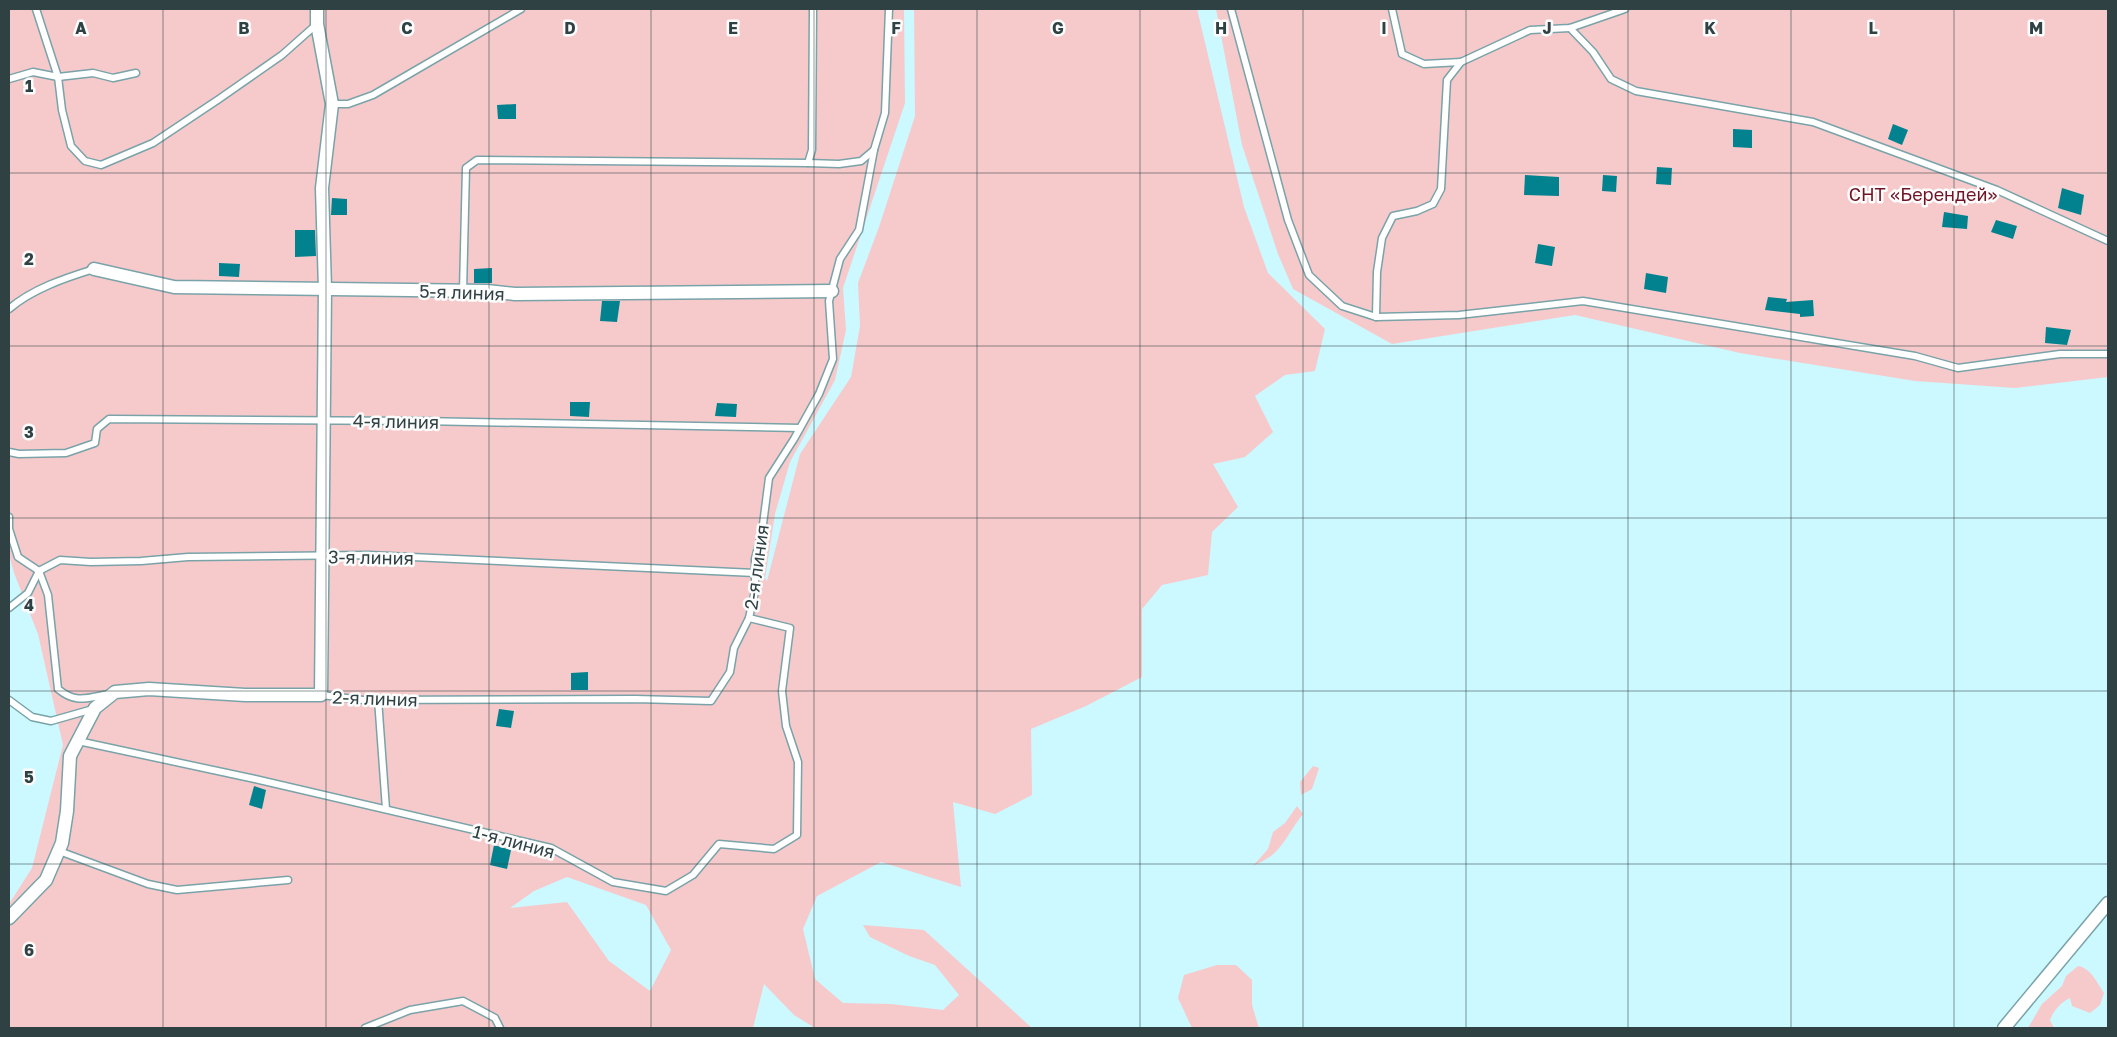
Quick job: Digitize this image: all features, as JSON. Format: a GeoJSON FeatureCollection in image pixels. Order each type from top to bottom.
{"type":"FeatureCollection","features":[{"type":"Feature","properties":{"kind":"street"},"geometry":{"type":"LineString","coordinates":[[9,918],[46,880],[62,843],[67,811],[70,756],[95,708],[115,692],[149,689],[245,695],[321,696],[325,289],[322,188],[332,104],[317,24],[316,9]]}},
{"type":"Feature","properties":{"kind":"street","name":"5-я линия"},"geometry":{"type":"LineString","coordinates":[[94,269],[174,287],[463,291],[515,294],[832,292]]}},
{"type":"Feature","properties":{"kind":"street"},"geometry":{"type":"LineString","coordinates":[[2004,1028],[2108,903]]}},
{"type":"Feature","properties":{"kind":"lane"},"geometry":{"type":"LineString","coordinates":[[36,9],[58,77],[62,110],[71,146],[86,161],[101,165],[152,142],[219,99],[282,55],[317,24]]}},
{"type":"Feature","properties":{"kind":"lane"},"geometry":{"type":"LineString","coordinates":[[332,104],[348,104],[374,96],[521,9]]}},
{"type":"Feature","properties":{"kind":"lane"},"geometry":{"type":"LineString","coordinates":[[808,163],[812,150],[813,9]]}},
{"type":"Feature","properties":{"kind":"lane","name":"2-я линия"},"geometry":{"type":"LineString","coordinates":[[321,696],[378,700],[710,701],[730,672],[734,648],[749,618],[755,591],[754,559],[762,532],[769,478],[819,394],[833,358],[829,301],[840,259],[859,230],[874,150],[885,113],[889,9]]}},
{"type":"Feature","properties":{"kind":"lane"},"geometry":{"type":"LineString","coordinates":[[1231,9],[1288,220],[1308,275],[1342,306],[1376,317],[1459,314],[1583,301],[1916,356],[1958,368],[2060,354],[2108,354]]}},
{"type":"Feature","properties":{"kind":"lane"},"geometry":{"type":"LineString","coordinates":[[1392,9],[1402,54],[1424,64],[1462,62],[1530,30],[1570,28],[1625,9]]}},
{"type":"Feature","properties":{"kind":"lane"},"geometry":{"type":"LineString","coordinates":[[1570,28],[1593,52],[1611,79],[1636,91],[1813,122],[1997,190],[2108,241]]}},
{"type":"Feature","properties":{"kind":"lane"},"geometry":{"type":"LineString","coordinates":[[1376,317],[1377,272],[1382,238],[1389,223],[1393,216],[1417,211],[1432,204],[1442,189],[1447,80],[1462,62]]}},
{"type":"Feature","properties":{"kind":"lane"},"geometry":{"type":"LineString","coordinates":[[9,79],[33,72],[58,77],[93,73],[113,78],[136,73]]}},
{"type":"Feature","properties":{"kind":"lane"},"geometry":{"type":"LineString","coordinates":[[463,291],[466,168],[478,160],[839,164],[861,161],[874,150]]}},
{"type":"Feature","properties":{"kind":"lane"},"geometry":{"type":"LineString","coordinates":[[9,308],[17,302],[69,276],[94,269]]}},
{"type":"Feature","properties":{"kind":"lane","name":"4-я линия"},"geometry":{"type":"LineString","coordinates":[[9,452],[66,453],[95,443],[97,429],[109,419],[800,428]]}},
{"type":"Feature","properties":{"kind":"lane"},"geometry":{"type":"LineString","coordinates":[[9,517],[9,529],[18,557],[40,572],[48,595],[58,689],[69,698],[86,698],[115,692]]}},
{"type":"Feature","properties":{"kind":"lane","name":"3-я линия"},"geometry":{"type":"LineString","coordinates":[[40,572],[60,560],[125,562],[188,557],[368,555],[755,573]]}},
{"type":"Feature","properties":{"kind":"lane"},"geometry":{"type":"LineString","coordinates":[[9,608],[28,593],[40,572]]}},
{"type":"Feature","properties":{"kind":"lane","name":"1-я линия"},"geometry":{"type":"LineString","coordinates":[[78,741],[386,809],[550,848],[613,882],[666,891],[693,875],[719,844],[774,849],[797,835],[798,762],[786,726],[782,691],[790,628],[749,618]]}},
{"type":"Feature","properties":{"kind":"lane"},"geometry":{"type":"LineString","coordinates":[[9,700],[32,717],[51,721],[95,708]]}},
{"type":"Feature","properties":{"kind":"lane"},"geometry":{"type":"LineString","coordinates":[[378,700],[386,809]]}},
{"type":"Feature","properties":{"kind":"lane"},"geometry":{"type":"LineString","coordinates":[[59,851],[148,884],[177,890],[288,880]]}},
{"type":"Feature","properties":{"kind":"lane"},"geometry":{"type":"LineString","coordinates":[[365,1028],[410,1010],[463,1002],[495,1018],[500,1028]]}},
{"type":"Feature","properties":{"kind":"green space"},"geometry":{"type":"Polygon","coordinates":[[[9,9],[904,9],[905,103],[843,288],[846,330],[835,380],[790,462],[775,514],[765,578],[767,581],[800,454],[851,377],[860,326],[858,283],[879,227],[915,116],[914,9],[1197,9],[1244,207],[1268,273],[1325,329],[1315,371],[1285,375],[1255,396],[1273,432],[1245,457],[1213,464],[1238,507],[1212,532],[1208,575],[1162,585],[1142,609],[1142,677],[1086,706],[1031,729],[1032,795],[995,814],[953,802],[961,887],[881,862],[817,896],[803,929],[815,979],[843,1003],[891,1004],[943,1010],[959,995],[935,965],[909,956],[870,937],[863,925],[924,930],[1032,1028],[815,1028],[794,1015],[764,984],[753,1028],[9,1028],[9,904],[32,868],[63,745],[38,634],[14,573],[9,554],[9,9]],[[567,877],[534,891],[510,908],[567,902],[609,961],[650,991],[671,950],[646,905],[567,877]]]}},
{"type":"Feature","properties":{"kind":"green space","name":"СНТ «Берендей»"},"geometry":{"type":"Polygon","coordinates":[[[1216,9],[2108,9],[2108,377],[2015,388],[1915,381],[1740,353],[1575,315],[1392,344],[1293,289],[1278,254],[1242,145],[1216,9]]]}},
{"type":"Feature","properties":{"kind":"green space"},"geometry":{"type":"Polygon","coordinates":[[[1313,766],[1319,768],[1312,789],[1301,795],[1300,782],[1313,766]]]}},
{"type":"Feature","properties":{"kind":"green space"},"geometry":{"type":"Polygon","coordinates":[[[1297,806],[1303,814],[1284,842],[1271,856],[1253,866],[1268,849],[1273,832],[1285,823],[1297,806]]]}},
{"type":"Feature","properties":{"kind":"green space"},"geometry":{"type":"Polygon","coordinates":[[[1217,965],[1236,965],[1252,980],[1252,1005],[1259,1028],[1192,1028],[1178,998],[1184,975],[1217,965]]]}},
{"type":"Feature","properties":{"kind":"green space"},"geometry":{"type":"Polygon","coordinates":[[[2078,966],[2083,967],[2090,973],[2104,993],[2100,1005],[2090,1013],[2072,1006],[2070,998],[2055,1010],[2050,1020],[2054,1028],[2028,1028],[2042,1004],[2062,986],[2066,976],[2078,966]]]}},
{"type":"Feature","properties":{"kind":"building"},"geometry":{"type":"Polygon","coordinates":[[[516,104],[516,119],[498,119],[497,105],[516,104]]]}},
{"type":"Feature","properties":{"kind":"building"},"geometry":{"type":"Polygon","coordinates":[[[1893,124],[1908,130],[1902,145],[1888,139],[1893,124]]]}},
{"type":"Feature","properties":{"kind":"building"},"geometry":{"type":"Polygon","coordinates":[[[1733,129],[1752,130],[1752,148],[1733,147],[1733,129]]]}},
{"type":"Feature","properties":{"kind":"building"},"geometry":{"type":"Polygon","coordinates":[[[1657,167],[1672,168],[1671,185],[1656,184],[1657,167]]]}},
{"type":"Feature","properties":{"kind":"building"},"geometry":{"type":"Polygon","coordinates":[[[1525,175],[1559,177],[1559,196],[1524,195],[1525,175]]]}},
{"type":"Feature","properties":{"kind":"building"},"geometry":{"type":"Polygon","coordinates":[[[1603,175],[1617,176],[1616,192],[1602,191],[1603,175]]]}},
{"type":"Feature","properties":{"kind":"building"},"geometry":{"type":"Polygon","coordinates":[[[2062,188],[2084,195],[2081,215],[2058,208],[2062,188]]]}},
{"type":"Feature","properties":{"kind":"building"},"geometry":{"type":"Polygon","coordinates":[[[332,198],[347,199],[347,215],[331,215],[332,198]]]}},
{"type":"Feature","properties":{"kind":"building"},"geometry":{"type":"Polygon","coordinates":[[[1944,212],[1968,216],[1967,229],[1942,227],[1944,212]]]}},
{"type":"Feature","properties":{"kind":"building"},"geometry":{"type":"Polygon","coordinates":[[[1996,220],[2017,226],[2013,239],[1991,232],[1996,220]]]}},
{"type":"Feature","properties":{"kind":"building"},"geometry":{"type":"Polygon","coordinates":[[[295,230],[315,230],[316,256],[295,257],[295,230]]]}},
{"type":"Feature","properties":{"kind":"building"},"geometry":{"type":"Polygon","coordinates":[[[1538,244],[1555,247],[1552,266],[1535,263],[1538,244]]]}},
{"type":"Feature","properties":{"kind":"building"},"geometry":{"type":"Polygon","coordinates":[[[219,263],[240,264],[239,277],[219,276],[219,263]]]}},
{"type":"Feature","properties":{"kind":"building"},"geometry":{"type":"Polygon","coordinates":[[[492,268],[492,283],[474,283],[474,269],[492,268]]]}},
{"type":"Feature","properties":{"kind":"building"},"geometry":{"type":"Polygon","coordinates":[[[1646,273],[1668,277],[1666,293],[1644,289],[1646,273]]]}},
{"type":"Feature","properties":{"kind":"building"},"geometry":{"type":"Polygon","coordinates":[[[1768,297],[1787,299],[1786,302],[1813,300],[1814,316],[1800,317],[1800,314],[1765,310],[1768,297]]]}},
{"type":"Feature","properties":{"kind":"building"},"geometry":{"type":"Polygon","coordinates":[[[602,301],[620,301],[617,322],[600,321],[602,301]]]}},
{"type":"Feature","properties":{"kind":"building"},"geometry":{"type":"Polygon","coordinates":[[[2046,327],[2071,330],[2067,345],[2045,343],[2046,327]]]}},
{"type":"Feature","properties":{"kind":"building"},"geometry":{"type":"Polygon","coordinates":[[[570,402],[590,402],[589,417],[570,416],[570,402]]]}},
{"type":"Feature","properties":{"kind":"building"},"geometry":{"type":"Polygon","coordinates":[[[717,403],[737,404],[736,417],[715,416],[717,403]]]}},
{"type":"Feature","properties":{"kind":"building"},"geometry":{"type":"Polygon","coordinates":[[[588,672],[588,690],[571,690],[571,673],[588,672]]]}},
{"type":"Feature","properties":{"kind":"building"},"geometry":{"type":"Polygon","coordinates":[[[499,709],[514,711],[511,728],[496,726],[499,709]]]}},
{"type":"Feature","properties":{"kind":"building"},"geometry":{"type":"Polygon","coordinates":[[[254,786],[266,790],[262,809],[249,805],[254,786]]]}},
{"type":"Feature","properties":{"kind":"building"},"geometry":{"type":"Polygon","coordinates":[[[494,845],[511,850],[507,869],[490,865],[494,845]]]}}]}
